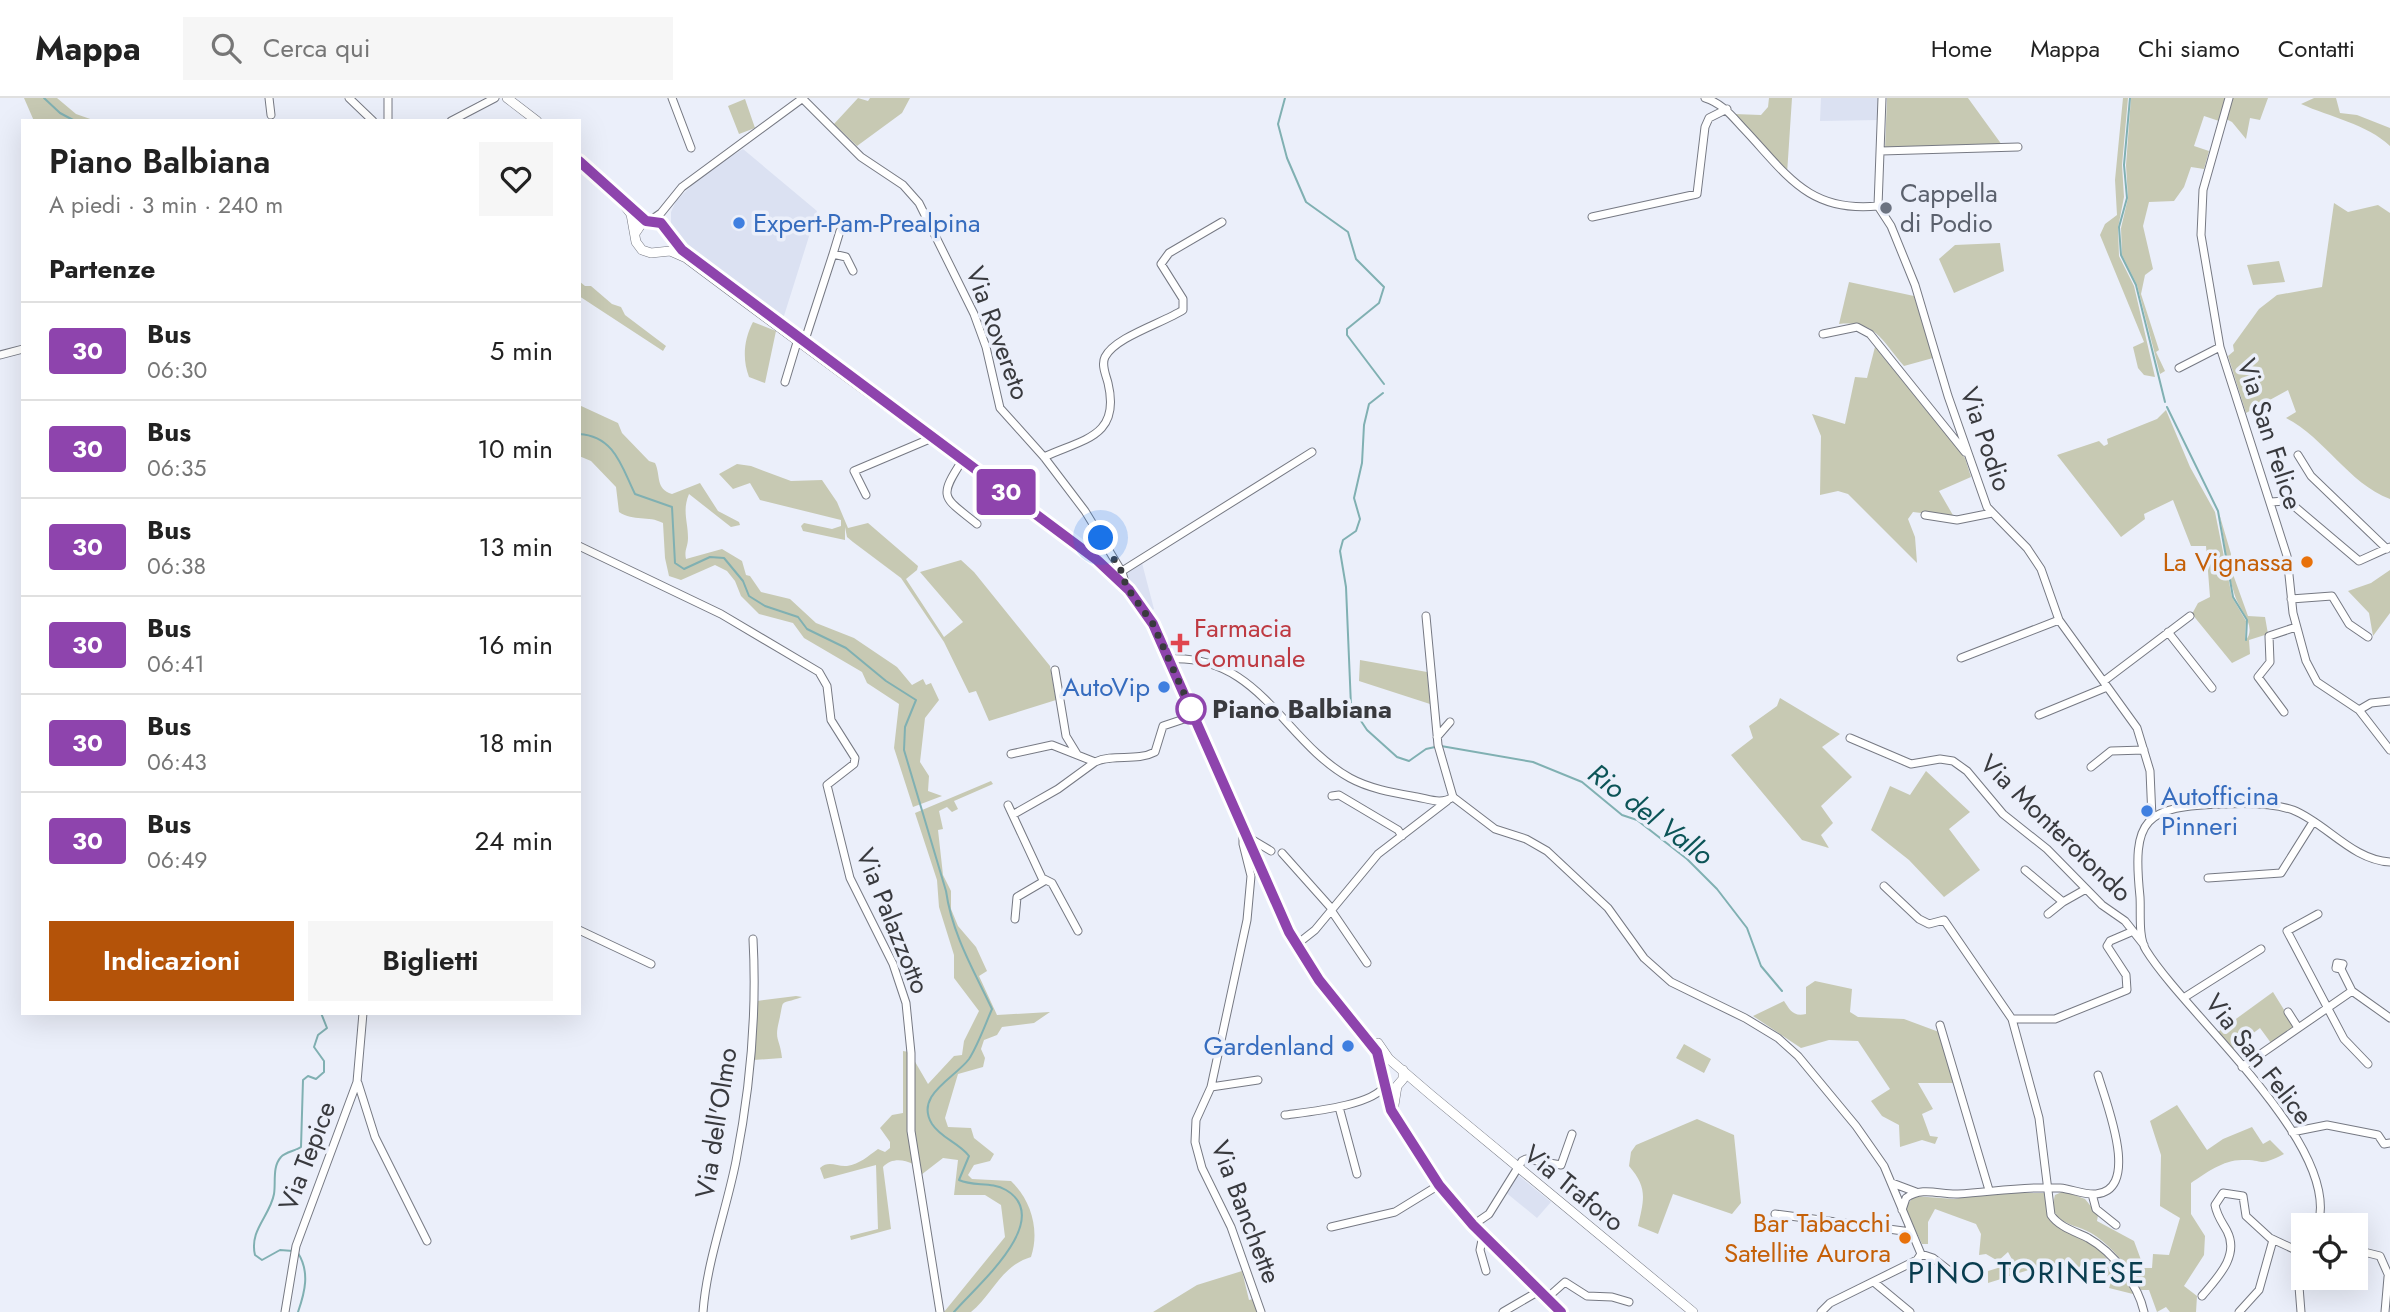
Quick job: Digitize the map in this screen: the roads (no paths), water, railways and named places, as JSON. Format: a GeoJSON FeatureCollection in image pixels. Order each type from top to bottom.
{"type":"FeatureCollection","features":[{"type":"Feature","properties":{"kind":"main road"},"geometry":{"type":"LineString","coordinates":[[514,98],[536,119]]}},
{"type":"Feature","properties":{"kind":"main road"},"geometry":{"type":"LineString","coordinates":[[581,163],[619,198],[666,231],[682,250],[785,330]]}},
{"type":"Feature","properties":{"kind":"main road"},"geometry":{"type":"LineString","coordinates":[[619,198],[631,214],[636,242],[642,250],[651,253],[661,250],[685,258],[803,340],[962,461],[1119,574],[1153,624],[1244,834],[1296,945],[1319,980],[1377,1052],[1391,1110],[1439,1185],[1473,1225],[1561,1312]]}},
{"type":"Feature","properties":{"kind":"main road"},"geometry":{"type":"LineString","coordinates":[[636,232],[649,220]]}},
{"type":"Feature","properties":{"kind":"main road"},"geometry":{"type":"LineString","coordinates":[[661,250],[666,231]]}},
{"type":"Feature","properties":{"kind":"main road"},"geometry":{"type":"LineString","coordinates":[[1346,1013],[1403,1070],[1404,1079],[1398,1085],[1394,1107],[1404,1129]]}},
{"type":"Feature","properties":{"kind":"main road"},"geometry":{"type":"LineString","coordinates":[[1382,1069],[1394,1063]]}},
{"type":"Feature","properties":{"kind":"main road","name":"Via Traforo"},"geometry":{"type":"LineString","coordinates":[[1403,1070],[1516,1168],[1693,1312]]}},
{"type":"Feature","properties":{"kind":"main road"},"geometry":{"type":"LineString","coordinates":[[1383,1083],[1398,1085]]}},
{"type":"Feature","properties":{"kind":"main road","name":"Via Traforo"},"geometry":{"type":"LineString","coordinates":[[1398,1085],[1413,1086],[1431,1096]]}},
{"type":"Feature","properties":{"kind":"street"},"geometry":{"type":"LineString","coordinates":[[269,98],[271,115]]}},
{"type":"Feature","properties":{"kind":"street"},"geometry":{"type":"LineString","coordinates":[[349,98],[371,119]]}},
{"type":"Feature","properties":{"kind":"street"},"geometry":{"type":"LineString","coordinates":[[388,98],[388,119]]}},
{"type":"Feature","properties":{"kind":"street"},"geometry":{"type":"LineString","coordinates":[[455,119],[495,98]]}},
{"type":"Feature","properties":{"kind":"street"},"geometry":{"type":"LineString","coordinates":[[672,98],[691,148]]}},
{"type":"Feature","properties":{"kind":"street"},"geometry":{"type":"LineString","coordinates":[[649,220],[668,204],[682,187],[803,98]]}},
{"type":"Feature","properties":{"kind":"street","name":"Via Rovereto"},"geometry":{"type":"LineString","coordinates":[[803,98],[861,157],[903,185],[919,203],[974,314],[986,347],[996,400],[1044,457],[1084,511],[1119,574]]}},
{"type":"Feature","properties":{"kind":"street"},"geometry":{"type":"LineString","coordinates":[[1705,98],[1727,109],[1772,163],[1801,190],[1826,202],[1878,206],[1882,98]]}},
{"type":"Feature","properties":{"kind":"street","name":"Via San Felice"},"geometry":{"type":"LineString","coordinates":[[2229,98],[2203,190],[2201,235],[2220,347],[2287,556],[2296,627],[2317,682],[2359,710],[2390,750]]}},
{"type":"Feature","properties":{"kind":"street"},"geometry":{"type":"LineString","coordinates":[[1592,217],[1697,194],[1705,127],[1709,117],[1727,109]]}},
{"type":"Feature","properties":{"kind":"street"},"geometry":{"type":"LineString","coordinates":[[1881,151],[2018,147]]}},
{"type":"Feature","properties":{"kind":"street"},"geometry":{"type":"LineString","coordinates":[[666,231],[668,204]]}},
{"type":"Feature","properties":{"kind":"street","name":"Via Podio"},"geometry":{"type":"LineString","coordinates":[[1878,206],[1891,226],[1915,285],[1987,507],[2027,548],[2041,569],[2059,620],[2137,728],[2150,771],[2152,818]]}},
{"type":"Feature","properties":{"kind":"street"},"geometry":{"type":"LineString","coordinates":[[1044,457],[1102,431],[1110,415],[1109,387],[1103,362],[1106,355],[1120,343],[1183,310],[1183,299],[1162,269],[1163,258],[1222,222]]}},
{"type":"Feature","properties":{"kind":"street"},"geometry":{"type":"LineString","coordinates":[[785,382],[803,340],[840,231]]}},
{"type":"Feature","properties":{"kind":"street"},"geometry":{"type":"LineString","coordinates":[[833,254],[846,257],[853,271]]}},
{"type":"Feature","properties":{"kind":"street"},"geometry":{"type":"LineString","coordinates":[[803,340],[811,335],[816,321]]}},
{"type":"Feature","properties":{"kind":"street"},"geometry":{"type":"LineString","coordinates":[[1823,334],[1857,327],[1870,334],[1968,455]]}},
{"type":"Feature","properties":{"kind":"street"},"geometry":{"type":"LineString","coordinates":[[2179,368],[2220,347]]}},
{"type":"Feature","properties":{"kind":"street"},"geometry":{"type":"LineString","coordinates":[[0,355],[21,350]]}},
{"type":"Feature","properties":{"kind":"street"},"geometry":{"type":"LineString","coordinates":[[866,495],[854,471],[932,438]]}},
{"type":"Feature","properties":{"kind":"street"},"geometry":{"type":"LineString","coordinates":[[1119,574],[1312,452]]}},
{"type":"Feature","properties":{"kind":"street"},"geometry":{"type":"LineString","coordinates":[[2271,502],[2285,501],[2294,506],[2360,561],[2388,548],[2311,476],[2298,455]]}},
{"type":"Feature","properties":{"kind":"street"},"geometry":{"type":"LineString","coordinates":[[962,461],[945,486],[946,492],[950,501],[977,524]]}},
{"type":"Feature","properties":{"kind":"street"},"geometry":{"type":"LineString","coordinates":[[1925,515],[1957,520],[1992,513]]}},
{"type":"Feature","properties":{"kind":"street","name":"Via Palazzotto"},"geometry":{"type":"LineString","coordinates":[[581,547],[744,626],[825,678],[831,720],[855,758],[854,764],[827,785],[829,803],[850,878],[893,964],[906,1003],[911,1053],[911,1131],[940,1312]]}},
{"type":"Feature","properties":{"kind":"street"},"geometry":{"type":"LineString","coordinates":[[2291,599],[2332,596],[2349,624],[2368,637]]}},
{"type":"Feature","properties":{"kind":"street"},"geometry":{"type":"LineString","coordinates":[[1426,616],[1437,737],[1450,799]]}},
{"type":"Feature","properties":{"kind":"street"},"geometry":{"type":"LineString","coordinates":[[2039,715],[2106,684],[2190,616]]}},
{"type":"Feature","properties":{"kind":"street"},"geometry":{"type":"LineString","coordinates":[[1961,658],[2059,620]]}},
{"type":"Feature","properties":{"kind":"street"},"geometry":{"type":"LineString","coordinates":[[2284,712],[2258,677],[2270,662],[2269,636],[2296,627]]}},
{"type":"Feature","properties":{"kind":"street"},"geometry":{"type":"LineString","coordinates":[[2168,632],[2212,688]]}},
{"type":"Feature","properties":{"kind":"street"},"geometry":{"type":"LineString","coordinates":[[1169,659],[1188,659],[1239,675],[1331,765],[1350,778],[1391,792],[1450,799],[1495,829],[1526,839],[1547,851],[1608,908],[1644,958],[1671,982],[1745,1018],[1778,1038],[1798,1056],[1856,1125],[1884,1166],[1922,1254],[1933,1258],[1951,1272]]}},
{"type":"Feature","properties":{"kind":"street"},"geometry":{"type":"LineString","coordinates":[[1055,670],[1066,736],[1077,755]]}},
{"type":"Feature","properties":{"kind":"street"},"geometry":{"type":"LineString","coordinates":[[2359,710],[2369,704],[2390,701]]}},
{"type":"Feature","properties":{"kind":"street"},"geometry":{"type":"LineString","coordinates":[[1014,814],[1058,789],[1102,758],[1144,758],[1156,752],[1163,726],[1193,716]]}},
{"type":"Feature","properties":{"kind":"street"},"geometry":{"type":"LineString","coordinates":[[1437,737],[1450,722]]}},
{"type":"Feature","properties":{"kind":"street","name":"Via Monterotondo"},"geometry":{"type":"LineString","coordinates":[[1850,738],[1911,764],[1940,759],[1952,761],[1967,771],[2003,814],[2024,834],[2047,849],[2086,889],[2125,921],[2144,946]]}},
{"type":"Feature","properties":{"kind":"street"},"geometry":{"type":"LineString","coordinates":[[1012,754],[1052,744],[1095,762]]}},
{"type":"Feature","properties":{"kind":"street"},"geometry":{"type":"LineString","coordinates":[[2091,767],[2111,751],[2144,750]]}},
{"type":"Feature","properties":{"kind":"street"},"geometry":{"type":"LineString","coordinates":[[1332,796],[1339,795],[1398,830],[1402,836]]}},
{"type":"Feature","properties":{"kind":"street"},"geometry":{"type":"LineString","coordinates":[[1296,945],[1315,930],[1378,854],[1450,799]]}},
{"type":"Feature","properties":{"kind":"street"},"geometry":{"type":"LineString","coordinates":[[2144,946],[2136,854],[2142,828],[2152,818],[2192,807],[2224,804],[2275,806],[2294,811],[2360,853],[2390,862]]}},
{"type":"Feature","properties":{"kind":"street"},"geometry":{"type":"LineString","coordinates":[[1008,805],[1035,866],[1042,878],[1052,883],[1078,932]]}},
{"type":"Feature","properties":{"kind":"street"},"geometry":{"type":"LineString","coordinates":[[2207,878],[2281,873],[2313,822]]}},
{"type":"Feature","properties":{"kind":"street"},"geometry":{"type":"LineString","coordinates":[[1244,834],[1271,851]]}},
{"type":"Feature","properties":{"kind":"street","name":"Via Banchette"},"geometry":{"type":"LineString","coordinates":[[1244,834],[1242,844],[1251,876],[1247,920],[1210,1087],[1196,1120],[1195,1142],[1202,1168],[1231,1227],[1261,1312]]}},
{"type":"Feature","properties":{"kind":"street"},"geometry":{"type":"LineString","coordinates":[[1282,853],[1331,909],[1367,963]]}},
{"type":"Feature","properties":{"kind":"street"},"geometry":{"type":"LineString","coordinates":[[2025,870],[2063,902]]}},
{"type":"Feature","properties":{"kind":"street"},"geometry":{"type":"LineString","coordinates":[[1015,919],[1017,897],[1046,880]]}},
{"type":"Feature","properties":{"kind":"street"},"geometry":{"type":"LineString","coordinates":[[1884,886],[1919,919],[1929,924],[1944,920],[2012,1019],[2039,1118],[2052,1217],[2106,1252],[2134,1286],[2144,1312]]}},
{"type":"Feature","properties":{"kind":"street"},"geometry":{"type":"LineString","coordinates":[[2048,914],[2086,889]]}},
{"type":"Feature","properties":{"kind":"street"},"geometry":{"type":"LineString","coordinates":[[2318,914],[2287,931],[2329,1005],[2344,1039],[2368,1064]]}},
{"type":"Feature","properties":{"kind":"street"},"geometry":{"type":"LineString","coordinates":[[581,931],[651,964]]}},
{"type":"Feature","properties":{"kind":"street"},"geometry":{"type":"LineString","coordinates":[[2012,1019],[2055,1019],[2098,1004],[2127,990],[2126,975],[2107,946],[2110,941],[2131,932]]}},
{"type":"Feature","properties":{"kind":"street","name":"Via dell'Olmo"},"geometry":{"type":"LineString","coordinates":[[703,1312],[708,1267],[733,1173],[745,1102],[756,986],[753,939]]}},
{"type":"Feature","properties":{"kind":"street","name":"Via San Felice"},"geometry":{"type":"LineString","coordinates":[[2144,946],[2292,1132],[2322,1198],[2320,1213]]}},
{"type":"Feature","properties":{"kind":"street","name":"Via San Felice"},"geometry":{"type":"LineString","coordinates":[[2185,997],[2261,949]]}},
{"type":"Feature","properties":{"kind":"street"},"geometry":{"type":"LineString","coordinates":[[2341,969],[2352,992],[2390,1018]]}},
{"type":"Feature","properties":{"kind":"street"},"geometry":{"type":"LineString","coordinates":[[2242,1067],[2297,1026],[2352,992]]}},
{"type":"Feature","properties":{"kind":"street"},"geometry":{"type":"LineString","coordinates":[[2288,1012],[2297,1026]]}},
{"type":"Feature","properties":{"kind":"street","name":"Via Tepice"},"geometry":{"type":"LineString","coordinates":[[285,1312],[296,1246],[357,1082],[363,1015]]}},
{"type":"Feature","properties":{"kind":"street"},"geometry":{"type":"LineString","coordinates":[[1940,1025],[1989,1189]]}},
{"type":"Feature","properties":{"kind":"street"},"geometry":{"type":"LineString","coordinates":[[1890,1181],[1917,1192],[1961,1194],[1989,1189],[2049,1188],[2092,1194],[2103,1192],[2113,1185],[2121,1166],[2098,1075]]}},
{"type":"Feature","properties":{"kind":"street"},"geometry":{"type":"LineString","coordinates":[[1210,1087],[1258,1080]]}},
{"type":"Feature","properties":{"kind":"street"},"geometry":{"type":"LineString","coordinates":[[357,1082],[375,1137],[427,1241]]}},
{"type":"Feature","properties":{"kind":"street"},"geometry":{"type":"LineString","coordinates":[[1285,1115],[1339,1107],[1383,1089],[1383,1083]]}},
{"type":"Feature","properties":{"kind":"street"},"geometry":{"type":"LineString","coordinates":[[1339,1107],[1357,1174]]}},
{"type":"Feature","properties":{"kind":"street"},"geometry":{"type":"LineString","coordinates":[[2292,1132],[2328,1125],[2378,1135],[2384,1143],[2390,1143]]}},
{"type":"Feature","properties":{"kind":"street"},"geometry":{"type":"LineString","coordinates":[[1473,1225],[1489,1214],[1516,1168],[1526,1159],[1561,1165],[1572,1134]]}},
{"type":"Feature","properties":{"kind":"street"},"geometry":{"type":"LineString","coordinates":[[1331,1227],[1395,1212],[1439,1185]]}},
{"type":"Feature","properties":{"kind":"street"},"geometry":{"type":"LineString","coordinates":[[1902,1211],[1906,1198],[1917,1192]]}},
{"type":"Feature","properties":{"kind":"street"},"geometry":{"type":"LineString","coordinates":[[2202,1296],[2222,1272],[2231,1253],[2229,1234],[2216,1211],[2219,1196],[2228,1192],[2244,1196],[2246,1216],[2273,1240],[2291,1247]]}},
{"type":"Feature","properties":{"kind":"street"},"geometry":{"type":"LineString","coordinates":[[2092,1194],[2096,1209],[2116,1225]]}},
{"type":"Feature","properties":{"kind":"street"},"geometry":{"type":"LineString","coordinates":[[1775,1214],[1912,1232]]}},
{"type":"Feature","properties":{"kind":"street"},"geometry":{"type":"LineString","coordinates":[[1483,1235],[1480,1250],[1486,1270]]}},
{"type":"Feature","properties":{"kind":"street"},"geometry":{"type":"LineString","coordinates":[[2239,1312],[2259,1290],[2273,1240]]}},
{"type":"Feature","properties":{"kind":"street"},"geometry":{"type":"LineString","coordinates":[[2368,1253],[2380,1256],[2388,1276],[2385,1312]]}},
{"type":"Feature","properties":{"kind":"street"},"geometry":{"type":"LineString","coordinates":[[1821,1312],[1830,1303],[1875,1283],[1917,1260],[1922,1254]]}},
{"type":"Feature","properties":{"kind":"street"},"geometry":{"type":"LineString","coordinates":[[1547,1298],[1565,1282],[1587,1296],[1612,1297],[1629,1302]]}},
{"type":"Feature","properties":{"kind":"street"},"geometry":{"type":"LineString","coordinates":[[1875,1283],[1910,1312]]}},
{"type":"Feature","properties":{"kind":"street"},"geometry":{"type":"LineString","coordinates":[[2299,1290],[2301,1312]]}},
{"type":"Feature","properties":{"kind":"street"},"geometry":{"type":"LineString","coordinates":[[1503,1312],[1512,1310],[1539,1291]]}},
{"type":"Feature","properties":{"kind":"waterway"},"geometry":{"type":"LineString","coordinates":[[44,98],[60,113],[71,119]]}},
{"type":"Feature","properties":{"kind":"waterway","name":"Rio del Vallo"},"geometry":{"type":"LineString","coordinates":[[1285,98],[1278,124],[1287,158],[1306,202],[1348,232],[1356,259],[1384,287],[1379,303],[1347,329],[1347,335],[1384,384]]}},
{"type":"Feature","properties":{"kind":"waterway"},"geometry":{"type":"LineString","coordinates":[[2130,98],[2124,165],[2127,198],[2119,227],[2121,255],[2136,285],[2165,402]]}},
{"type":"Feature","properties":{"kind":"waterway","name":"Rio del Vallo"},"geometry":{"type":"LineString","coordinates":[[1383,393],[1369,404],[1364,425],[1362,463],[1354,498],[1360,519],[1356,531],[1343,540],[1340,551],[1346,587],[1351,706],[1367,730],[1397,757],[1409,761],[1426,749],[1435,747]]}},
{"type":"Feature","properties":{"kind":"waterway"},"geometry":{"type":"LineString","coordinates":[[2167,407],[2218,511],[2233,597],[2247,620],[2246,640]]}},
{"type":"Feature","properties":{"kind":"waterway"},"geometry":{"type":"LineString","coordinates":[[581,434],[591,436],[609,447],[621,464],[635,494],[672,507],[675,563],[684,569],[710,557],[724,558],[743,581],[749,596],[765,606],[798,617],[807,629],[846,648],[886,681],[916,700],[905,727],[904,750],[953,922],[964,952],[992,1009],[969,1059],[932,1096],[928,1104],[928,1114],[936,1129],[969,1156],[959,1180],[1006,1190],[1019,1203],[1022,1218],[1017,1235],[1006,1253],[954,1312]]}},
{"type":"Feature","properties":{"kind":"waterway","name":"Rio del Vallo"},"geometry":{"type":"LineString","coordinates":[[1441,746],[1533,762],[1582,782],[1622,815],[1637,820],[1687,859],[1717,889],[1747,928],[1761,966],[1782,991]]}},
{"type":"Feature","properties":{"kind":"waterway"},"geometry":{"type":"LineString","coordinates":[[293,1251],[280,1250],[262,1260],[255,1255],[254,1246],[257,1231],[272,1202],[278,1161],[285,1154],[301,1147],[303,1080],[308,1076],[316,1079],[324,1072],[324,1061],[314,1047],[318,1035],[327,1028],[322,1015]]}},
{"type":"Feature","properties":{"kind":"waterway"},"geometry":{"type":"LineString","coordinates":[[298,1253],[304,1267],[305,1282],[298,1312]]}},
{"type":"Feature","properties":{"kind":"place","name":"Cappella di Podio"},"geometry":{"type":"Point","coordinates":[1886,208]}},
{"type":"Feature","properties":{"kind":"place","name":"Expert-Pam-Prealpina"},"geometry":{"type":"Point","coordinates":[739,223]}},
{"type":"Feature","properties":{"kind":"place","name":"La Vignassa"},"geometry":{"type":"Point","coordinates":[2307,562]}},
{"type":"Feature","properties":{"kind":"place","name":"Farmacia Comunale"},"geometry":{"type":"Point","coordinates":[1180,643]}},
{"type":"Feature","properties":{"kind":"place","name":"AutoVip"},"geometry":{"type":"Point","coordinates":[1164,687]}},
{"type":"Feature","properties":{"kind":"place","name":"Piano Balbiana"},"geometry":{"type":"Point","coordinates":[1191,709]}},
{"type":"Feature","properties":{"kind":"place","name":"Autofficina Pinneri"},"geometry":{"type":"Point","coordinates":[2147,811]}},
{"type":"Feature","properties":{"kind":"place","name":"Gardenland"},"geometry":{"type":"Point","coordinates":[1348,1046]}},
{"type":"Feature","properties":{"kind":"place","name":"Bar Tabacchi Satellite Aurora"},"geometry":{"type":"Point","coordinates":[1905,1238]}},
{"type":"Feature","properties":{"kind":"district","name":"PINO TORINESE"},"geometry":{"type":"Point","coordinates":[2027,1273]}}]}
